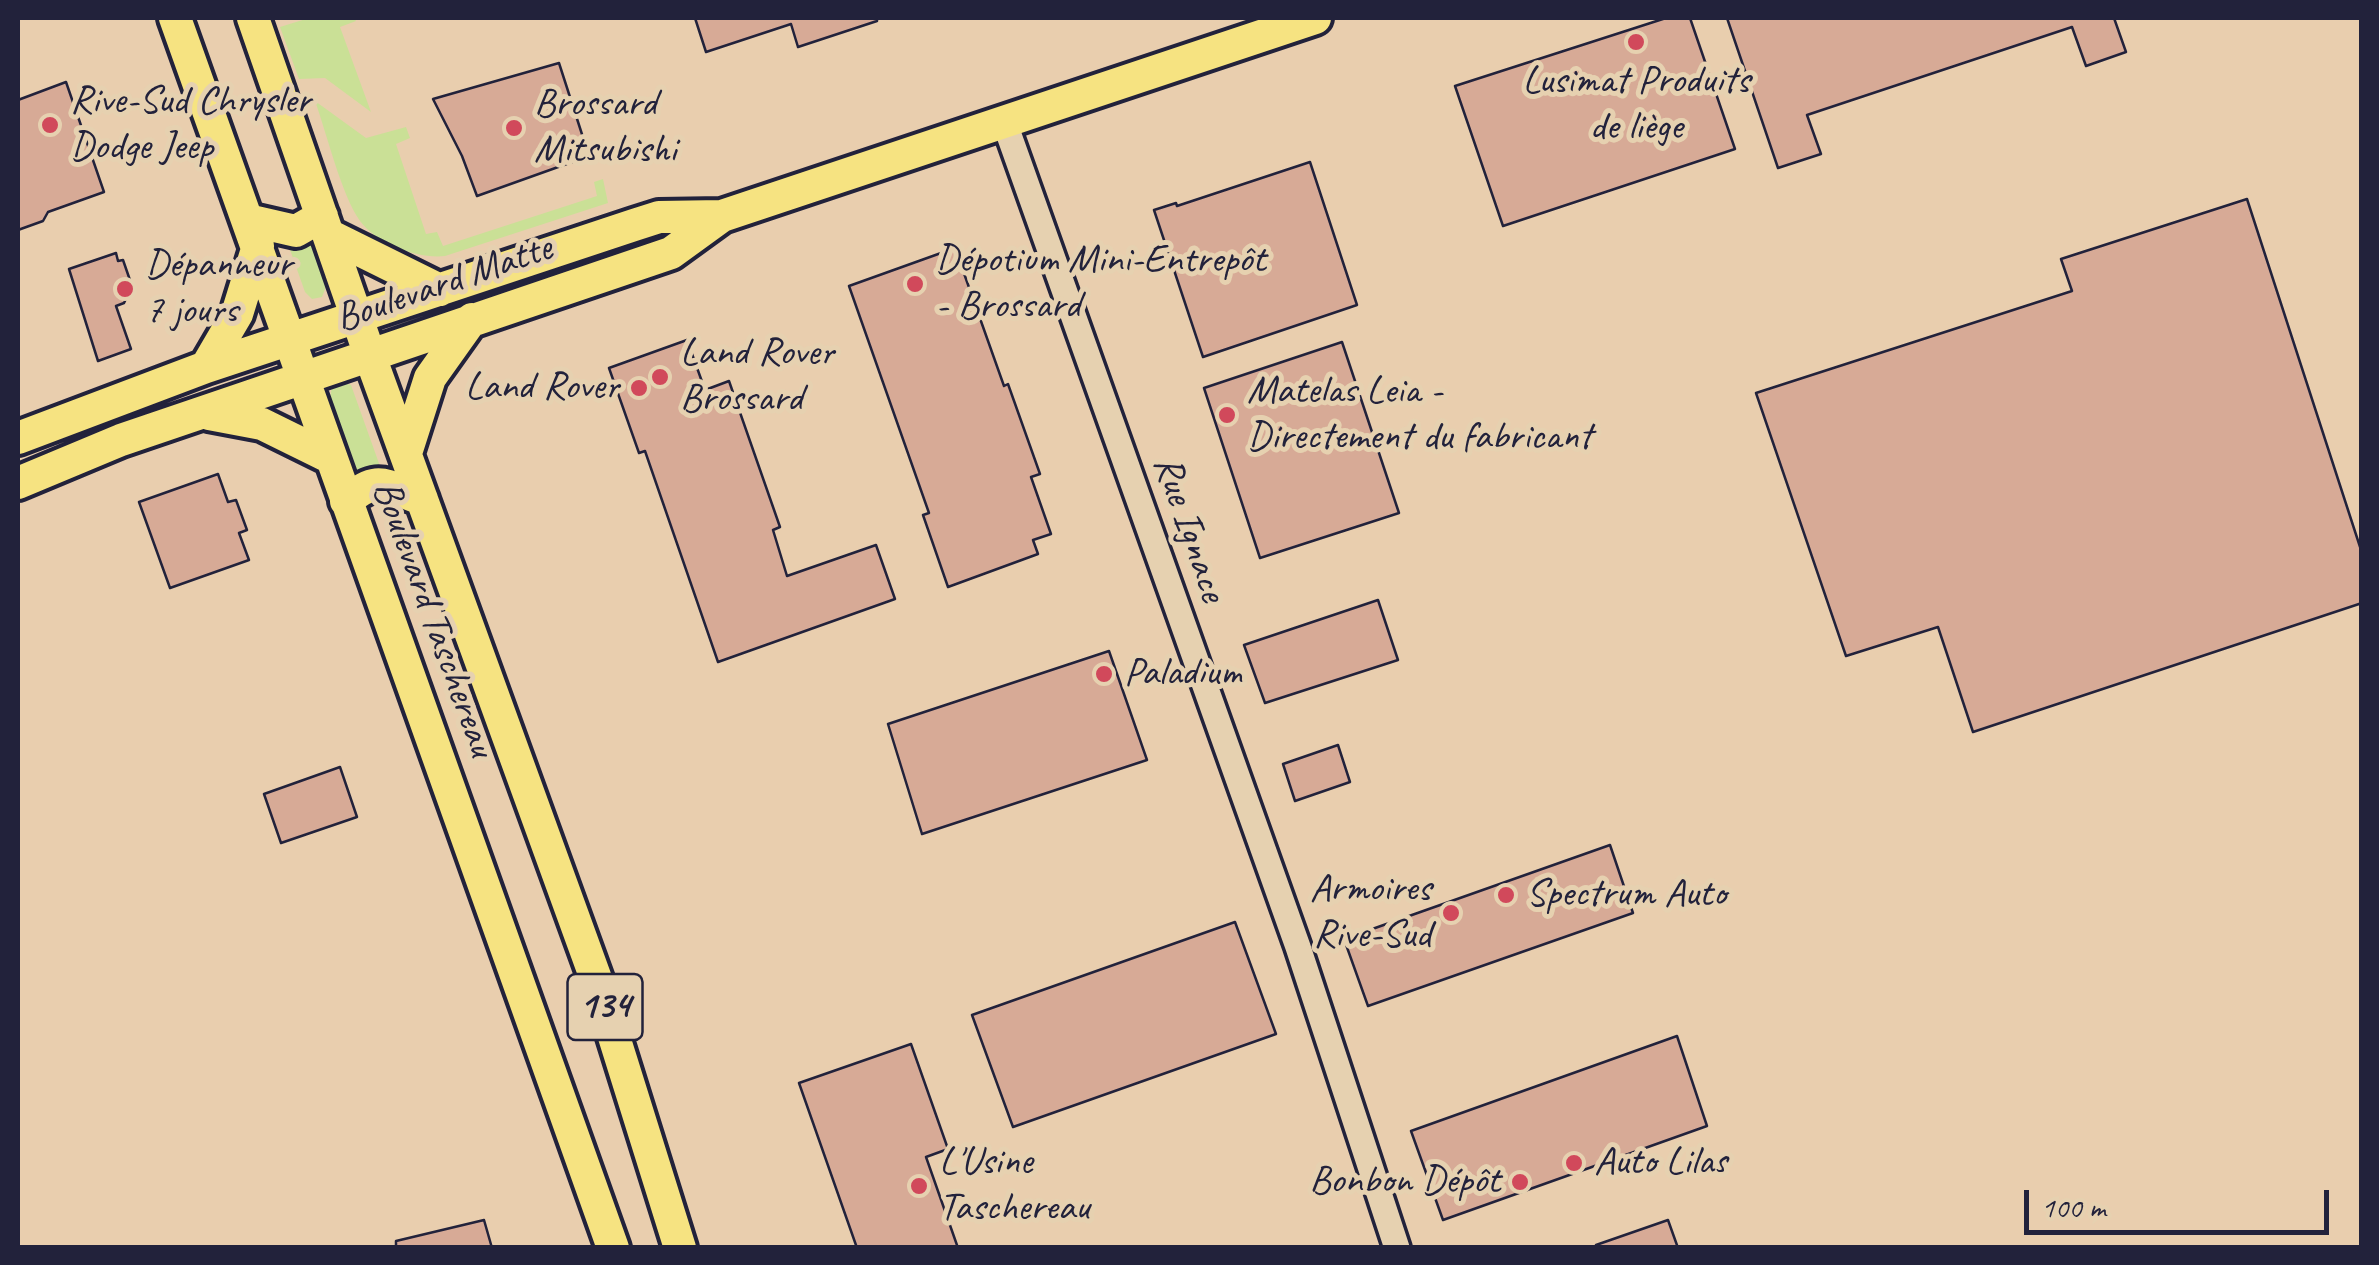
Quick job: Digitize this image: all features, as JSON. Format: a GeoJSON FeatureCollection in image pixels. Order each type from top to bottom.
{"type":"FeatureCollection","features":[{"type":"Feature","properties":{"kind":"main road","name":"Boulevard Taschereau"},"geometry":{"type":"LineString","coordinates":[[174,18],[613,1248]]}},
{"type":"Feature","properties":{"kind":"main road","name":"Boulevard Taschereau"},"geometry":{"type":"LineString","coordinates":[[253,18],[596,979],[680,1248]]}},
{"type":"Feature","properties":{"kind":"main road","name":"Boulevard Matte"},"geometry":{"type":"LineString","coordinates":[[18,483],[86,452],[370,352],[671,253],[722,216],[1314,18]]}},
{"type":"Feature","properties":{"kind":"main road","name":"Boulevard Matte"},"geometry":{"type":"LineString","coordinates":[[18,438],[206,367],[659,217],[722,216]]}},
{"type":"Feature","properties":{"kind":"main road"},"geometry":{"type":"LineString","coordinates":[[206,367],[237,314],[253,233],[326,226],[440,290]]}},
{"type":"Feature","properties":{"kind":"main road"},"geometry":{"type":"LineString","coordinates":[[406,452],[430,378],[472,319]]}},
{"type":"Feature","properties":{"kind":"main road"},"geometry":{"type":"LineString","coordinates":[[202,413],[254,421],[330,458]]}},
{"type":"Feature","properties":{"kind":"main road"},"geometry":{"type":"LineString","coordinates":[[346,501],[366,484],[375,483],[422,499]]}},
{"type":"Feature","properties":{"kind":"street","name":"Rue Ignace"},"geometry":{"type":"LineString","coordinates":[[1004,122],[1298,947],[1397,1248]]}},
{"type":"Feature","properties":{"kind":"green space"},"geometry":{"type":"Polygon","coordinates":[[[309,18],[356,21],[340,27],[371,112],[325,78],[299,79],[280,27],[309,18]]]}},
{"type":"Feature","properties":{"kind":"green space"},"geometry":{"type":"Polygon","coordinates":[[[315,101],[366,138],[406,127],[410,138],[396,144],[426,234],[437,232],[443,246],[597,196],[594,182],[603,179],[608,203],[445,256],[398,248],[367,229],[353,209],[315,101]]]}},
{"type":"Feature","properties":{"kind":"green space"},"geometry":{"type":"Polygon","coordinates":[[[288,244],[312,244],[327,284],[322,297],[312,299],[305,292],[288,244]]]}},
{"type":"Feature","properties":{"kind":"green space"},"geometry":{"type":"Polygon","coordinates":[[[342,382],[351,385],[381,469],[356,471],[330,398],[332,386],[342,382]]]}},
{"type":"Feature","properties":{"kind":"building"},"geometry":{"type":"Polygon","coordinates":[[[695,18],[877,21],[798,47],[791,24],[706,52],[695,18]]]}},
{"type":"Feature","properties":{"kind":"building"},"geometry":{"type":"Polygon","coordinates":[[[1666,18],[1690,18],[1735,149],[1503,226],[1455,86],[1666,18]]]}},
{"type":"Feature","properties":{"kind":"building"},"geometry":{"type":"Polygon","coordinates":[[[1727,18],[2114,18],[2126,52],[2086,66],[2072,27],[1807,115],[1821,154],[1778,168],[1727,18]]]}},
{"type":"Feature","properties":{"kind":"building","name":"Brossard Mitsubishi"},"geometry":{"type":"Polygon","coordinates":[[[559,63],[589,156],[477,196],[433,99],[559,63]]]}},
{"type":"Feature","properties":{"kind":"building"},"geometry":{"type":"Polygon","coordinates":[[[66,82],[104,192],[48,212],[43,221],[18,230],[18,100],[66,82]]]}},
{"type":"Feature","properties":{"kind":"building"},"geometry":{"type":"Polygon","coordinates":[[[1310,162],[1357,305],[1203,357],[1154,210],[1310,162]]]}},
{"type":"Feature","properties":{"kind":"building"},"geometry":{"type":"Polygon","coordinates":[[[2247,199],[2362,553],[2362,603],[1973,732],[1938,627],[1846,656],[1756,393],[2072,291],[2061,259],[2247,199]]]}},
{"type":"Feature","properties":{"kind":"building"},"geometry":{"type":"Polygon","coordinates":[[[955,248],[1040,474],[1031,477],[1051,534],[1033,540],[1038,554],[948,587],[923,515],[929,513],[849,286],[955,248]]]}},
{"type":"Feature","properties":{"kind":"building"},"geometry":{"type":"Polygon","coordinates":[[[116,253],[118,261],[123,260],[132,286],[124,303],[116,306],[131,349],[98,361],[69,269],[116,253]]]}},
{"type":"Feature","properties":{"kind":"building"},"geometry":{"type":"Polygon","coordinates":[[[687,340],[705,390],[729,381],[780,527],[773,530],[787,576],[876,545],[895,599],[718,662],[645,451],[639,453],[609,368],[687,340]]]}},
{"type":"Feature","properties":{"kind":"building"},"geometry":{"type":"Polygon","coordinates":[[[1342,342],[1399,513],[1260,558],[1204,388],[1342,342]]]}},
{"type":"Feature","properties":{"kind":"building"},"geometry":{"type":"Polygon","coordinates":[[[218,474],[228,502],[236,500],[247,530],[239,533],[249,560],[170,588],[139,502],[218,474]]]}},
{"type":"Feature","properties":{"kind":"building"},"geometry":{"type":"Polygon","coordinates":[[[1378,600],[1398,660],[1265,703],[1244,645],[1378,600]]]}},
{"type":"Feature","properties":{"kind":"building"},"geometry":{"type":"Polygon","coordinates":[[[1109,651],[1147,760],[922,834],[888,724],[1109,651]]]}},
{"type":"Feature","properties":{"kind":"building"},"geometry":{"type":"Polygon","coordinates":[[[1338,745],[1350,782],[1295,801],[1283,764],[1338,745]]]}},
{"type":"Feature","properties":{"kind":"building"},"geometry":{"type":"Polygon","coordinates":[[[340,767],[357,817],[281,843],[264,794],[340,767]]]}},
{"type":"Feature","properties":{"kind":"building"},"geometry":{"type":"Polygon","coordinates":[[[1610,845],[1633,913],[1368,1006],[1344,939],[1610,845]]]}},
{"type":"Feature","properties":{"kind":"building"},"geometry":{"type":"Polygon","coordinates":[[[1235,922],[1276,1034],[1013,1127],[972,1015],[1235,922]]]}},
{"type":"Feature","properties":{"kind":"building"},"geometry":{"type":"Polygon","coordinates":[[[1677,1036],[1707,1126],[1443,1220],[1411,1131],[1677,1036]]]}},
{"type":"Feature","properties":{"kind":"building"},"geometry":{"type":"Polygon","coordinates":[[[911,1044],[948,1149],[926,1157],[958,1248],[857,1248],[799,1083],[911,1044]]]}},
{"type":"Feature","properties":{"kind":"building"},"geometry":{"type":"Polygon","coordinates":[[[484,1220],[492,1248],[396,1248],[396,1241],[484,1220]]]}},
{"type":"Feature","properties":{"kind":"building"},"geometry":{"type":"Polygon","coordinates":[[[1668,1220],[1678,1248],[1597,1248],[1596,1245],[1668,1220]]]}},
{"type":"Feature","properties":{"kind":"place","name":"Lusimat Produits de liège"},"geometry":{"type":"Point","coordinates":[1636,42]}},
{"type":"Feature","properties":{"kind":"place","name":"Rive-Sud Chrysler Dodge Jeep"},"geometry":{"type":"Point","coordinates":[50,125]}},
{"type":"Feature","properties":{"kind":"place","name":"Brossard Mitsubishi"},"geometry":{"type":"Point","coordinates":[514,128]}},
{"type":"Feature","properties":{"kind":"place","name":"Dépotium Mini-Entrepôt - Brossard"},"geometry":{"type":"Point","coordinates":[915,284]}},
{"type":"Feature","properties":{"kind":"place","name":"Dépanneur 7 jours"},"geometry":{"type":"Point","coordinates":[125,289]}},
{"type":"Feature","properties":{"kind":"place","name":"Land Rover Brossard"},"geometry":{"type":"Point","coordinates":[660,377]}},
{"type":"Feature","properties":{"kind":"place","name":"Land Rover"},"geometry":{"type":"Point","coordinates":[639,388]}},
{"type":"Feature","properties":{"kind":"place","name":"Matelas Leia - Directement du fabricant"},"geometry":{"type":"Point","coordinates":[1227,415]}},
{"type":"Feature","properties":{"kind":"place","name":"Paladium"},"geometry":{"type":"Point","coordinates":[1104,674]}},
{"type":"Feature","properties":{"kind":"place","name":"Spectrum Auto"},"geometry":{"type":"Point","coordinates":[1506,895]}},
{"type":"Feature","properties":{"kind":"place","name":"Armoires Rive-Sud"},"geometry":{"type":"Point","coordinates":[1451,913]}},
{"type":"Feature","properties":{"kind":"place","name":"Auto Lilas"},"geometry":{"type":"Point","coordinates":[1574,1163]}},
{"type":"Feature","properties":{"kind":"place","name":"Bonbon Dépôt"},"geometry":{"type":"Point","coordinates":[1520,1182]}},
{"type":"Feature","properties":{"kind":"place","name":"L'Usine Taschereau"},"geometry":{"type":"Point","coordinates":[919,1186]}}]}
